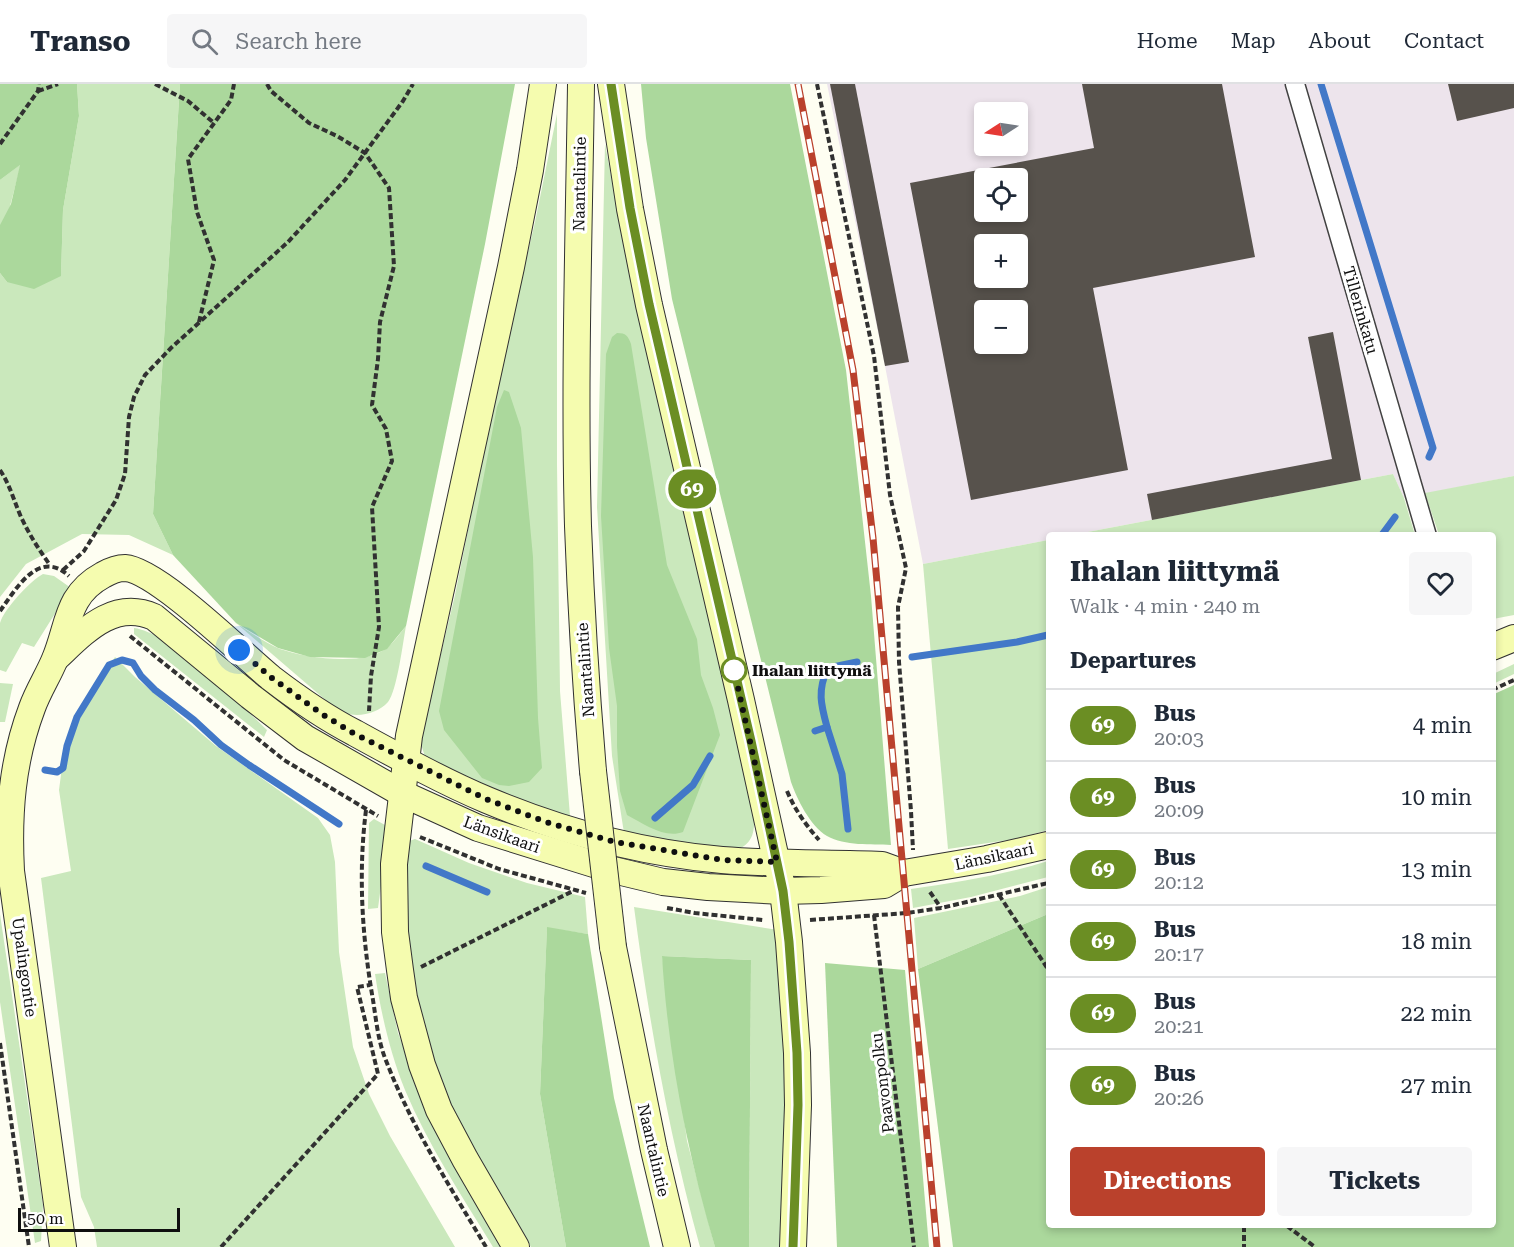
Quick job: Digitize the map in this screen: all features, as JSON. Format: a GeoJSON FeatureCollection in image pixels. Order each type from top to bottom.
{"type":"FeatureCollection","features":[{"type":"Feature","properties":{"kind":"main road"},"geometry":{"type":"LineString","coordinates":[[516,1247],[439,1110],[422,1065],[404,998],[395,932],[394,864],[409,736],[511,267],[530,170],[543,84]]}},
{"type":"Feature","properties":{"kind":"main road","name":"Naantalintie"},"geometry":{"type":"LineString","coordinates":[[581,84],[577,387],[578,523],[583,640],[593,771],[613,947],[654,1150],[677,1247]]}},
{"type":"Feature","properties":{"kind":"main road"},"geometry":{"type":"LineString","coordinates":[[611,84],[630,208],[649,304],[744,711],[783,891],[793,987],[797,1063],[798,1105],[793,1247]]}},
{"type":"Feature","properties":{"kind":"main road","name":"Upalingontie"},"geometry":{"type":"LineString","coordinates":[[63,1247],[11,871],[9,834],[16,759],[33,706],[56,658],[69,613],[83,589],[114,570],[125,568],[161,584]]}},
{"type":"Feature","properties":{"kind":"main road","name":"Länsikaari"},"geometry":{"type":"LineString","coordinates":[[161,584],[272,678],[329,718],[406,760],[486,799],[546,822],[615,842],[723,860],[882,865],[910,872]]}},
{"type":"Feature","properties":{"kind":"main road","name":"Upalingontie"},"geometry":{"type":"LineString","coordinates":[[56,658],[88,628],[110,616],[133,610],[154,616]]}},
{"type":"Feature","properties":{"kind":"main road","name":"Länsikaari"},"geometry":{"type":"LineString","coordinates":[[154,616],[250,696],[305,738],[403,794],[478,828],[613,870],[663,882],[783,891],[884,885],[910,872],[987,859],[1046,845]]}},
{"type":"Feature","properties":{"kind":"main road"},"geometry":{"type":"LineString","coordinates":[[1496,645],[1514,638]]}},
{"type":"Feature","properties":{"kind":"street","name":"Tillerinkatu"},"geometry":{"type":"LineString","coordinates":[[1295,84],[1426,532]]}},
{"type":"Feature","properties":{"kind":"path"},"geometry":{"type":"LineString","coordinates":[[0,144],[38,91],[39,84]]}},
{"type":"Feature","properties":{"kind":"path"},"geometry":{"type":"LineString","coordinates":[[38,91],[58,84]]}},
{"type":"Feature","properties":{"kind":"path"},"geometry":{"type":"LineString","coordinates":[[155,84],[188,101],[214,123]]}},
{"type":"Feature","properties":{"kind":"path"},"geometry":{"type":"LineString","coordinates":[[199,323],[214,260],[197,212],[188,159],[231,100],[234,84]]}},
{"type":"Feature","properties":{"kind":"path"},"geometry":{"type":"LineString","coordinates":[[267,84],[271,92],[309,123],[365,153],[389,188],[393,266],[380,322],[372,405],[386,429],[392,461],[372,507],[379,627],[371,676],[369,711]]}},
{"type":"Feature","properties":{"kind":"path"},"geometry":{"type":"LineString","coordinates":[[0,611],[31,573],[42,566],[50,565],[63,570],[84,551],[99,530],[116,500],[125,474],[129,417],[134,397],[145,375],[288,242],[345,180],[413,84]]}},
{"type":"Feature","properties":{"kind":"path"},"geometry":{"type":"LineString","coordinates":[[817,84],[874,356],[890,495],[906,568],[898,607],[899,662],[911,811],[910,872],[941,908]]}},
{"type":"Feature","properties":{"kind":"path"},"geometry":{"type":"LineString","coordinates":[[0,470],[9,484],[33,541],[50,565]]}},
{"type":"Feature","properties":{"kind":"path"},"geometry":{"type":"LineString","coordinates":[[125,632],[284,760],[366,810]]}},
{"type":"Feature","properties":{"kind":"path"},"geometry":{"type":"LineString","coordinates":[[1496,688],[1514,680]]}},
{"type":"Feature","properties":{"kind":"path"},"geometry":{"type":"LineString","coordinates":[[786,788],[793,805],[819,840]]}},
{"type":"Feature","properties":{"kind":"path"},"geometry":{"type":"LineString","coordinates":[[412,971],[574,891]]}},
{"type":"Feature","properties":{"kind":"path"},"geometry":{"type":"LineString","coordinates":[[999,895],[1046,966]]}},
{"type":"Feature","properties":{"kind":"path","name":"Paavonpolku"},"geometry":{"type":"LineString","coordinates":[[874,915],[914,1247]]}},
{"type":"Feature","properties":{"kind":"path"},"geometry":{"type":"LineString","coordinates":[[222,1247],[378,1074],[357,987],[370,985]]}},
{"type":"Feature","properties":{"kind":"path"},"geometry":{"type":"LineString","coordinates":[[0,1043],[28,1247]]}},
{"type":"Feature","properties":{"kind":"path"},"geometry":{"type":"LineString","coordinates":[[1244,1228],[1244,1247]]}},
{"type":"Feature","properties":{"kind":"path"},"geometry":{"type":"LineString","coordinates":[[1290,1228],[1316,1247]]}},
{"type":"Feature","properties":{"kind":"shaded area"},"geometry":{"type":"Polygon","coordinates":[[[827,84],[1514,84],[1514,476],[1404,498],[1393,474],[1088,532],[1046,532],[1046,540],[923,564],[827,84]]]}},
{"type":"Feature","properties":{"kind":"green space"},"geometry":{"type":"Polygon","coordinates":[[[0,84],[77,84],[79,116],[63,210],[61,276],[34,289],[7,282],[0,273],[0,225],[11,204],[20,165],[0,180],[0,84]]]}},
{"type":"Feature","properties":{"kind":"green space"},"geometry":{"type":"Polygon","coordinates":[[[77,84],[180,84],[153,514],[173,555],[129,535],[82,534],[26,564],[0,597],[0,273],[7,282],[61,275],[63,210],[79,116],[77,84]]]}},
{"type":"Feature","properties":{"kind":"green space"},"geometry":{"type":"Polygon","coordinates":[[[180,84],[515,84],[485,244],[406,626],[387,649],[365,658],[310,657],[278,648],[236,623],[173,555],[153,514],[180,84]]]}},
{"type":"Feature","properties":{"kind":"green space"},"geometry":{"type":"Polygon","coordinates":[[[641,84],[790,84],[846,370],[871,596],[891,845],[850,843],[827,836],[810,819],[791,782],[672,299],[646,138],[641,84]]]}},
{"type":"Feature","properties":{"kind":"green space"},"geometry":{"type":"Polygon","coordinates":[[[557,114],[557,464],[560,691],[570,816],[514,800],[426,760],[420,741],[455,595],[501,366],[535,222],[557,114]]]}},
{"type":"Feature","properties":{"kind":"green space"},"geometry":{"type":"Polygon","coordinates":[[[605,144],[624,244],[754,811],[752,837],[744,846],[731,851],[624,833],[612,756],[597,507],[605,144]]]}},
{"type":"Feature","properties":{"kind":"green space"},"geometry":{"type":"Polygon","coordinates":[[[21,164],[9,210],[0,227],[0,180],[21,164]]]}},
{"type":"Feature","properties":{"kind":"green space"},"geometry":{"type":"Polygon","coordinates":[[[617,333],[626,336],[631,344],[667,565],[697,639],[701,675],[720,735],[683,832],[676,834],[655,830],[627,815],[620,791],[617,706],[609,648],[601,516],[606,354],[612,337],[617,333]]]}},
{"type":"Feature","properties":{"kind":"green space"},"geometry":{"type":"Polygon","coordinates":[[[504,390],[509,392],[521,428],[533,557],[538,718],[542,768],[529,782],[509,786],[499,785],[482,778],[444,730],[439,711],[497,407],[504,390]]]}},
{"type":"Feature","properties":{"kind":"green space"},"geometry":{"type":"Polygon","coordinates":[[[1393,474],[1404,498],[1414,532],[1088,532],[1393,474]]]}},
{"type":"Feature","properties":{"kind":"green space"},"geometry":{"type":"Polygon","coordinates":[[[1514,476],[1514,615],[1496,618],[1496,532],[1438,532],[1425,493],[1514,476]]]}},
{"type":"Feature","properties":{"kind":"green space"},"geometry":{"type":"Polygon","coordinates":[[[1046,540],[1046,831],[1015,839],[948,849],[923,564],[1046,540]]]}},
{"type":"Feature","properties":{"kind":"green space"},"geometry":{"type":"Polygon","coordinates":[[[43,574],[54,576],[71,588],[34,647],[22,643],[6,672],[0,670],[0,623],[18,595],[43,574]]]}},
{"type":"Feature","properties":{"kind":"green space"},"geometry":{"type":"Polygon","coordinates":[[[236,623],[280,649],[320,658],[336,659],[366,657],[378,653],[391,645],[406,626],[397,677],[391,696],[384,706],[374,712],[356,715],[343,712],[329,703],[236,623]]]}},
{"type":"Feature","properties":{"kind":"green space"},"geometry":{"type":"Polygon","coordinates":[[[134,628],[167,642],[204,670],[267,730],[264,737],[134,634],[134,628]]]}},
{"type":"Feature","properties":{"kind":"green space"},"geometry":{"type":"Polygon","coordinates":[[[115,657],[216,746],[318,818],[330,835],[335,862],[339,952],[353,1047],[369,1094],[390,1136],[455,1247],[97,1247],[94,1227],[81,1197],[41,878],[71,871],[59,790],[65,744],[115,657]]]}},
{"type":"Feature","properties":{"kind":"green space"},"geometry":{"type":"Polygon","coordinates":[[[1514,664],[1514,674],[1496,683],[1496,673],[1514,664]]]}},
{"type":"Feature","properties":{"kind":"green space"},"geometry":{"type":"Polygon","coordinates":[[[0,683],[13,684],[5,722],[0,722],[0,683]]]}},
{"type":"Feature","properties":{"kind":"green space"},"geometry":{"type":"Polygon","coordinates":[[[1514,685],[1514,1247],[953,1247],[918,969],[1046,915],[1046,1228],[1496,1228],[1496,693],[1514,685]]]}},
{"type":"Feature","properties":{"kind":"green space"},"geometry":{"type":"Polygon","coordinates":[[[374,819],[385,825],[388,834],[378,908],[368,909],[369,823],[374,819]]]}},
{"type":"Feature","properties":{"kind":"green space"},"geometry":{"type":"Polygon","coordinates":[[[415,839],[469,863],[527,883],[585,897],[588,934],[547,928],[540,1094],[566,1247],[531,1247],[465,1137],[436,1068],[414,985],[406,928],[405,893],[409,841],[415,839]]]}},
{"type":"Feature","properties":{"kind":"green space"},"geometry":{"type":"Polygon","coordinates":[[[1046,862],[1046,878],[971,897],[913,908],[911,889],[963,881],[1046,862]]]}},
{"type":"Feature","properties":{"kind":"green space"},"geometry":{"type":"Polygon","coordinates":[[[1046,888],[1046,915],[918,969],[914,918],[1020,896],[1046,888]]]}},
{"type":"Feature","properties":{"kind":"green space"},"geometry":{"type":"Polygon","coordinates":[[[634,907],[778,930],[784,1048],[785,1128],[782,1247],[749,1247],[751,960],[662,956],[687,1141],[715,1247],[700,1247],[661,1078],[634,907]]]}},
{"type":"Feature","properties":{"kind":"green space"},"geometry":{"type":"Polygon","coordinates":[[[0,914],[43,1205],[41,1241],[35,1243],[0,1002],[0,914]]]}},
{"type":"Feature","properties":{"kind":"green space"},"geometry":{"type":"Polygon","coordinates":[[[547,927],[588,934],[614,1098],[650,1247],[566,1247],[540,1094],[547,927]]]}},
{"type":"Feature","properties":{"kind":"green space"},"geometry":{"type":"Polygon","coordinates":[[[662,956],[751,960],[749,1247],[715,1247],[680,1103],[669,1030],[662,956]]]}},
{"type":"Feature","properties":{"kind":"green space"},"geometry":{"type":"Polygon","coordinates":[[[825,963],[905,970],[929,1247],[837,1247],[825,963]]]}},
{"type":"Feature","properties":{"kind":"green space"},"geometry":{"type":"Polygon","coordinates":[[[385,973],[398,1033],[434,1126],[503,1247],[493,1247],[435,1150],[405,1090],[390,1047],[377,989],[375,974],[385,973]]]}},
{"type":"Feature","properties":{"kind":"building"},"geometry":{"type":"Polygon","coordinates":[[[830,84],[855,84],[909,362],[885,366],[830,84]]]}},
{"type":"Feature","properties":{"kind":"building"},"geometry":{"type":"Polygon","coordinates":[[[1082,84],[1222,84],[1255,257],[1093,288],[1128,470],[971,500],[910,183],[974,171],[974,222],[1028,222],[1028,168],[989,168],[1094,148],[1082,84]]]}},
{"type":"Feature","properties":{"kind":"building"},"geometry":{"type":"Polygon","coordinates":[[[1448,84],[1514,84],[1514,108],[1457,121],[1448,84]]]}},
{"type":"Feature","properties":{"kind":"building"},"geometry":{"type":"Polygon","coordinates":[[[1333,332],[1361,480],[1152,520],[1147,494],[1332,459],[1308,337],[1333,332]]]}},
{"type":"Feature","properties":{"kind":"waterway"},"geometry":{"type":"LineString","coordinates":[[1321,84],[1433,448],[1429,457]]}},
{"type":"Feature","properties":{"kind":"waterway"},"geometry":{"type":"LineString","coordinates":[[1384,532],[1395,517]]}},
{"type":"Feature","properties":{"kind":"waterway"},"geometry":{"type":"LineString","coordinates":[[912,657],[1017,642],[1046,635]]}},
{"type":"Feature","properties":{"kind":"waterway"},"geometry":{"type":"LineString","coordinates":[[45,770],[57,772],[63,768],[67,746],[77,717],[109,665],[122,660],[133,663],[141,676],[155,690],[194,720],[221,745],[339,824]]}},
{"type":"Feature","properties":{"kind":"waterway"},"geometry":{"type":"LineString","coordinates":[[815,731],[827,727],[821,691],[828,668],[857,662]]}},
{"type":"Feature","properties":{"kind":"waterway"},"geometry":{"type":"LineString","coordinates":[[827,727],[842,774],[848,829]]}},
{"type":"Feature","properties":{"kind":"waterway"},"geometry":{"type":"LineString","coordinates":[[655,818],[693,785],[710,756]]}},
{"type":"Feature","properties":{"kind":"waterway"},"geometry":{"type":"LineString","coordinates":[[426,866],[487,892]]}},
{"type":"Feature","properties":{"kind":"railway"},"geometry":{"type":"LineString","coordinates":[[798,84],[853,370],[873,538],[937,1247]]}},
{"type":"Feature","properties":{"kind":"bus line","name":"69"},"geometry":{"type":"LineString","coordinates":[[611,84],[630,208],[649,304],[751,741],[783,891],[797,1053],[798,1105],[793,1247]]}},
{"type":"Feature","properties":{"kind":"place","name":"Ihalan liittymä"},"geometry":{"type":"Point","coordinates":[734,670]}},
{"type":"Feature","properties":{"kind":"route"},"geometry":{"type":"LineString","coordinates":[[239,650],[272,678],[353,733],[486,799],[546,822],[615,842],[674,854],[723,860],[777,862],[734,670]]}}]}
